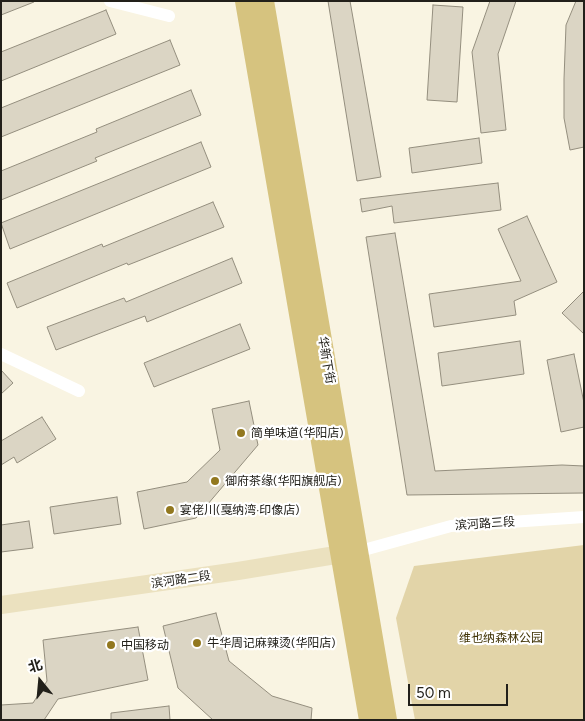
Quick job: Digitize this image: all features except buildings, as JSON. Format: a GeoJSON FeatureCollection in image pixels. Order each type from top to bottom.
{"type":"FeatureCollection","features":[{"type":"Feature","properties":{"kind":"main road"},"geometry":{"type":"LineString","coordinates":[[245,1],[350,553],[366,717]]}},
{"type":"Feature","properties":{"kind":"main road","name":"华新下街"},"geometry":{"type":"LineString","coordinates":[[264,1],[350,553],[388,720]]}},
{"type":"Feature","properties":{"kind":"street"},"geometry":{"type":"LineString","coordinates":[[110,1],[169,16]]}},
{"type":"Feature","properties":{"kind":"street"},"geometry":{"type":"LineString","coordinates":[[1,354],[79,391]]}},
{"type":"Feature","properties":{"kind":"street","name":"滨河路三段"},"geometry":{"type":"LineString","coordinates":[[350,553],[451,526],[584,517]]}},
{"type":"Feature","properties":{"kind":"street","name":"滨河路二段"},"geometry":{"type":"LineString","coordinates":[[1,605],[350,553]]}},
{"type":"Feature","properties":{"kind":"green space","name":"维也纳森林公园"},"geometry":{"type":"Polygon","coordinates":[[[584,545],[584,720],[415,720],[396,618],[414,566],[584,545]]]}},
{"type":"Feature","properties":{"kind":"place","name":"简单味道(华阳店)"},"geometry":{"type":"Point","coordinates":[241,433]}},
{"type":"Feature","properties":{"kind":"place","name":"御府茶缘(华阳旗舰店)"},"geometry":{"type":"Point","coordinates":[215,481]}},
{"type":"Feature","properties":{"kind":"place","name":"宴佬川(戛纳湾·印像店)"},"geometry":{"type":"Point","coordinates":[170,510]}},
{"type":"Feature","properties":{"kind":"place","name":"牛华周记麻辣烫(华阳店)"},"geometry":{"type":"Point","coordinates":[197,643]}},
{"type":"Feature","properties":{"kind":"place","name":"中国移动"},"geometry":{"type":"Point","coordinates":[111,645]}}]}
